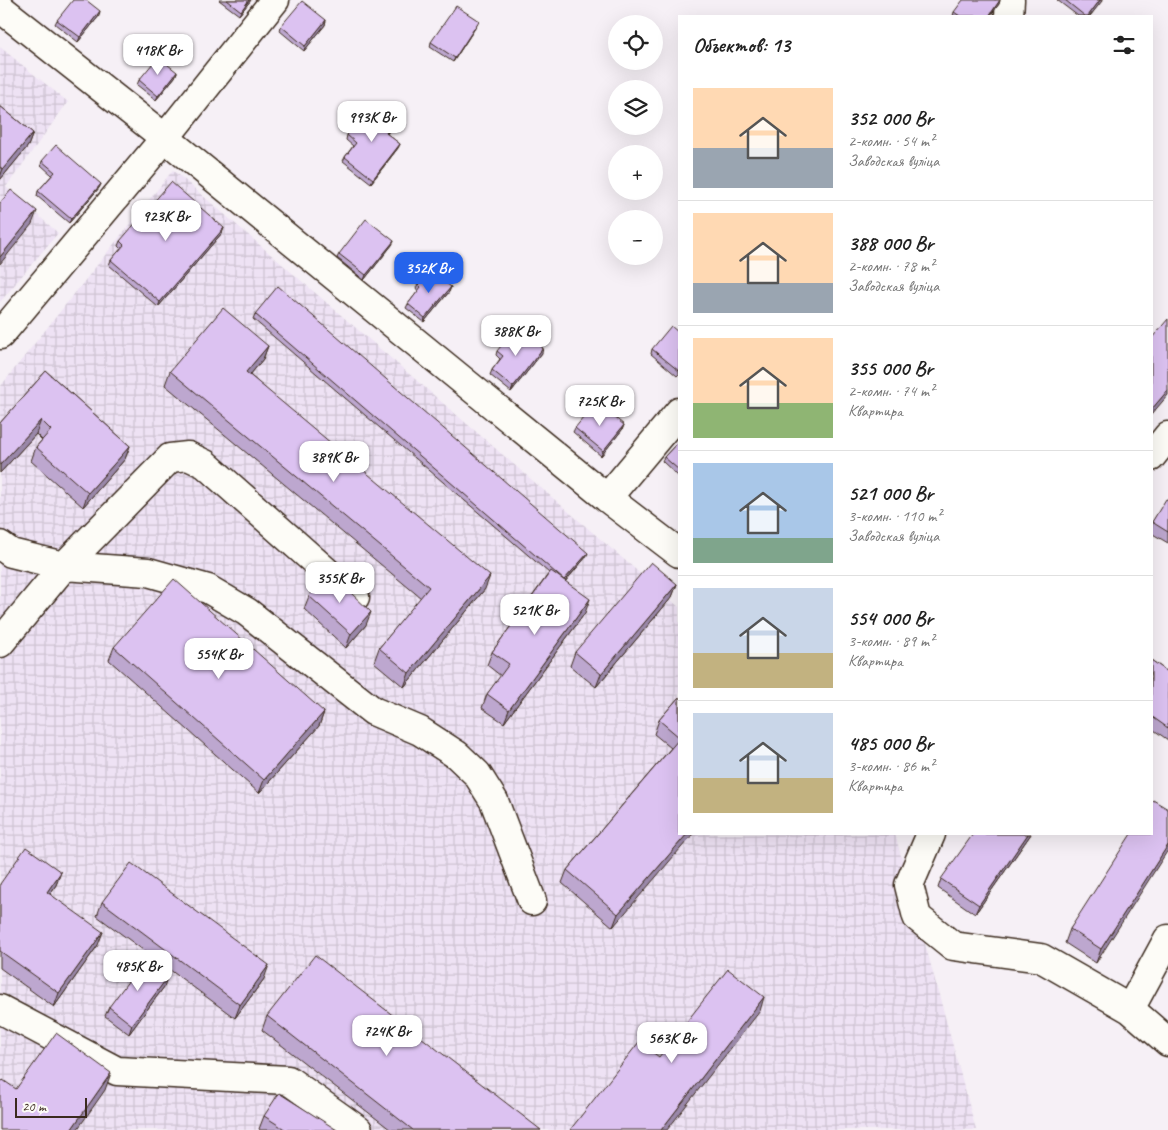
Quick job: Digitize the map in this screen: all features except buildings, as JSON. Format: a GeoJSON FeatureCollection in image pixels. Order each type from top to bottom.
{"type":"FeatureCollection","features":[{"type":"Feature","properties":{"kind":"street"},"geometry":{"type":"LineString","coordinates":[[0,335],[165,138],[275,0]]}},
{"type":"Feature","properties":{"kind":"street"},"geometry":{"type":"LineString","coordinates":[[1009,15],[1010,0]]}},
{"type":"Feature","properties":{"kind":"street"},"geometry":{"type":"LineString","coordinates":[[0,8],[165,138],[607,498],[678,552]]}},
{"type":"Feature","properties":{"kind":"street"},"geometry":{"type":"LineString","coordinates":[[607,498],[678,413]]}},
{"type":"Feature","properties":{"kind":"street"},"geometry":{"type":"LineString","coordinates":[[1153,455],[1168,436]]}},
{"type":"Feature","properties":{"kind":"street"},"geometry":{"type":"LineString","coordinates":[[0,643],[64,566],[170,458],[188,456],[205,464],[354,597]]}},
{"type":"Feature","properties":{"kind":"street"},"geometry":{"type":"LineString","coordinates":[[0,545],[12,552],[64,566],[148,572],[208,589],[247,612],[373,711],[420,730],[457,755],[476,774],[494,801],[532,901]]}},
{"type":"Feature","properties":{"kind":"street"},"geometry":{"type":"LineString","coordinates":[[930,835],[909,885],[917,917],[953,946],[1040,958],[1130,1009],[1168,1042]]}},
{"type":"Feature","properties":{"kind":"street"},"geometry":{"type":"LineString","coordinates":[[1130,1009],[1168,939]]}},
{"type":"Feature","properties":{"kind":"street"},"geometry":{"type":"LineString","coordinates":[[0,1009],[117,1071],[288,1080],[358,1130]]}},
{"type":"Feature","properties":{"kind":"shaded area"},"geometry":{"type":"Polygon","coordinates":[[[0,47],[68,102],[6,187],[58,233],[0,302],[0,47]]]}},
{"type":"Feature","properties":{"kind":"shaded area"},"geometry":{"type":"Polygon","coordinates":[[[173,170],[678,606],[678,835],[895,835],[976,1130],[0,1130],[0,387],[173,170]]]}}]}
